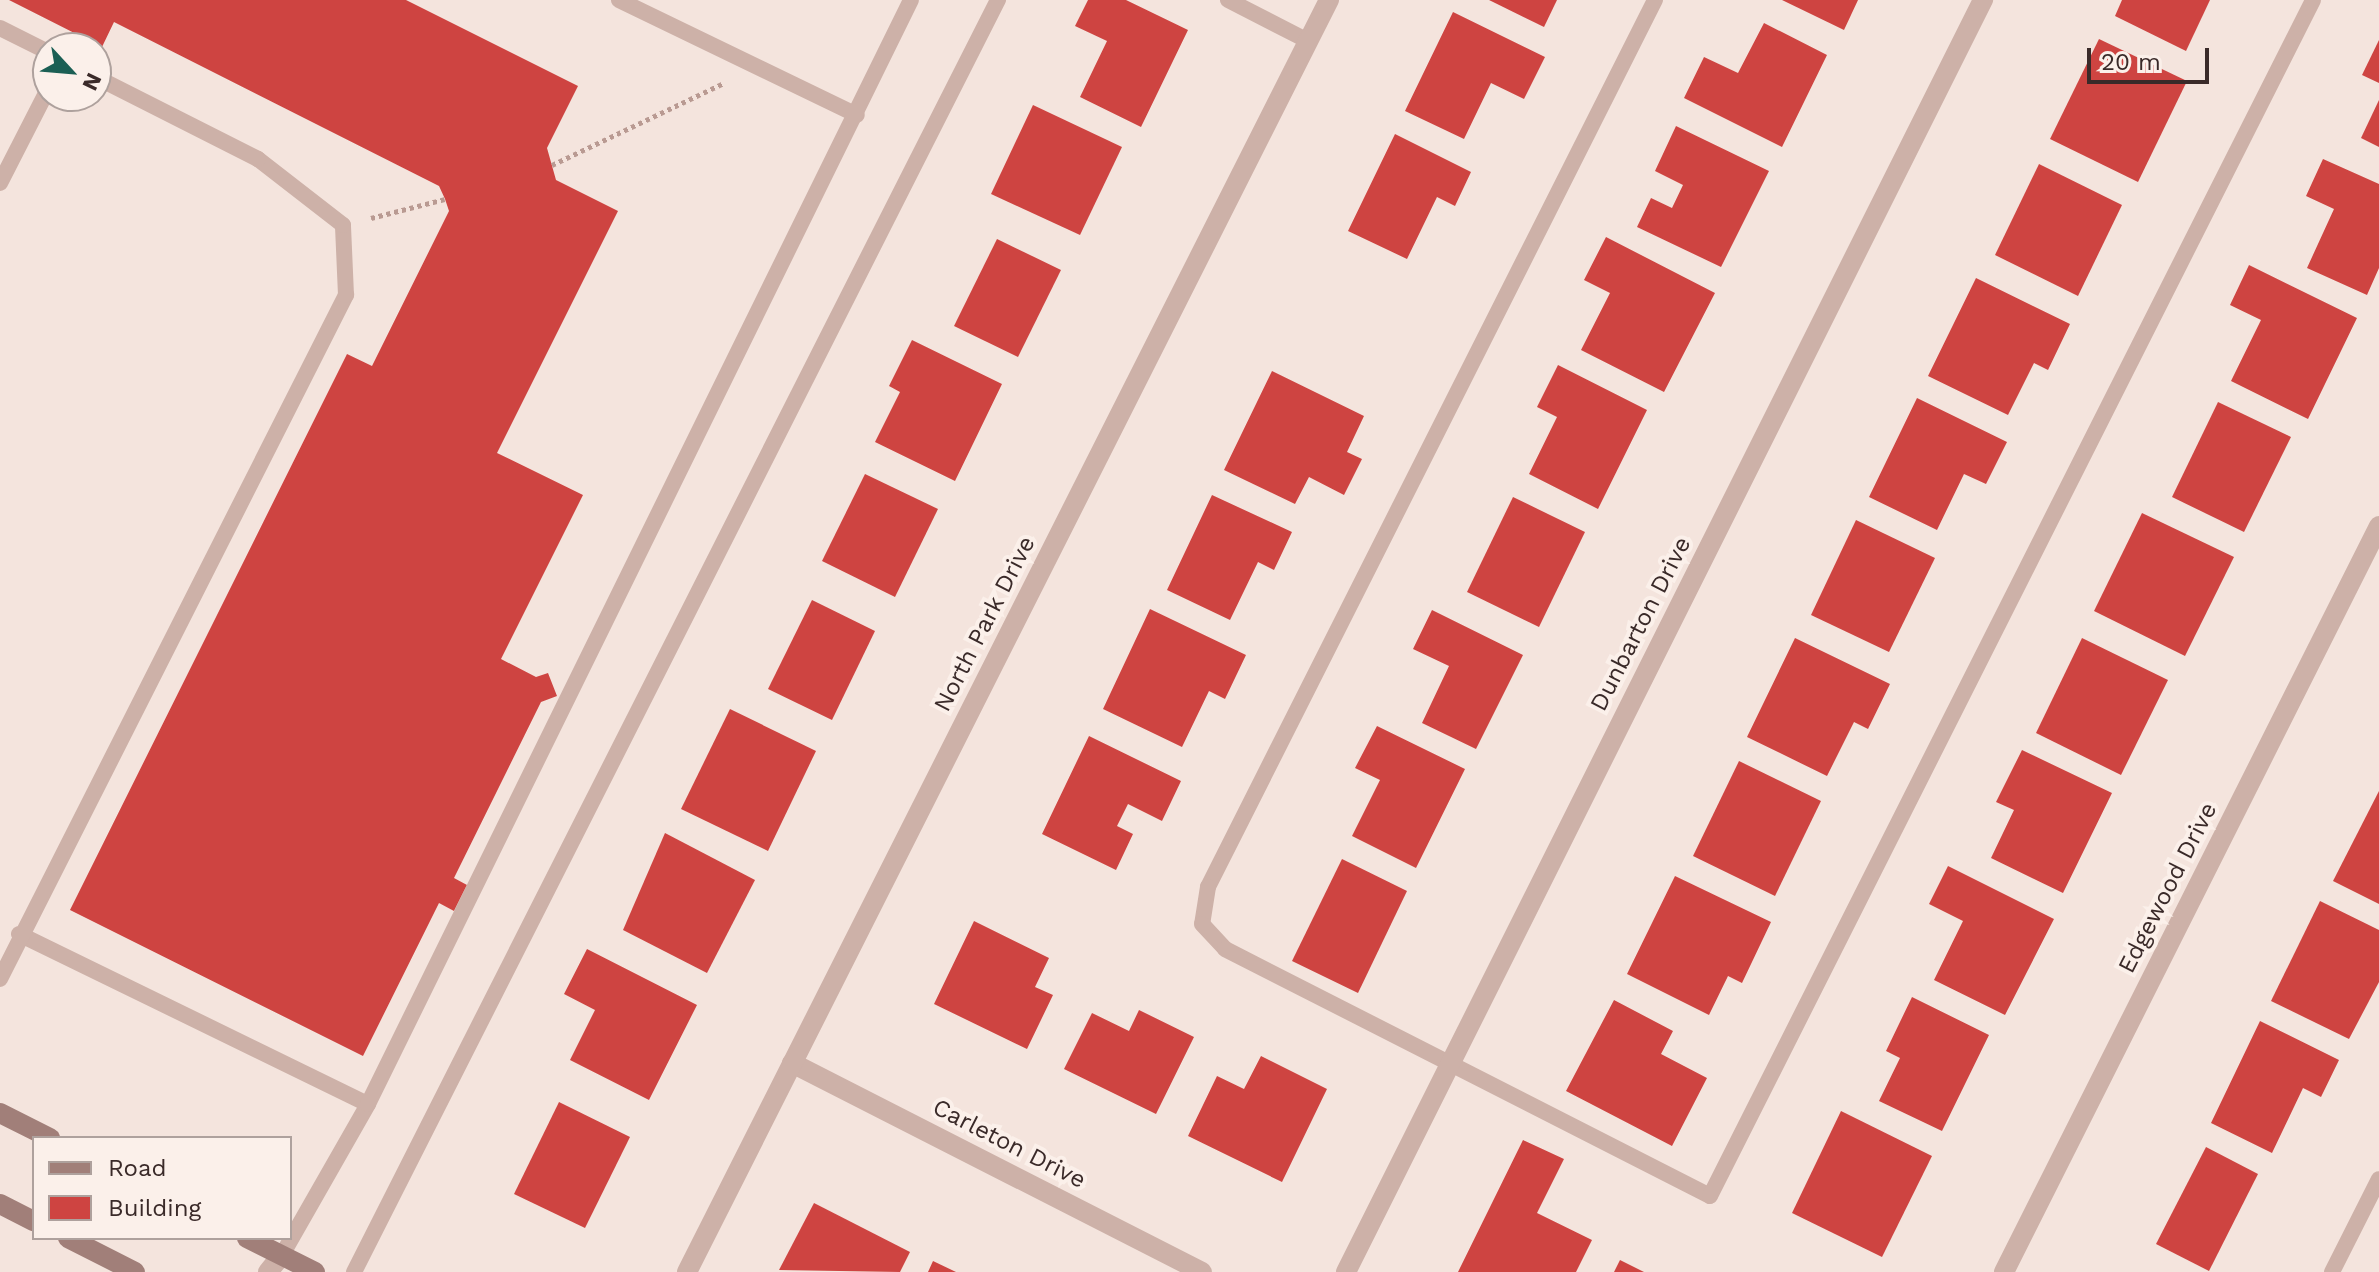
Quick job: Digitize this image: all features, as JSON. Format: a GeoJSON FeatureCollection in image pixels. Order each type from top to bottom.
{"type":"FeatureCollection","features":[{"type":"Feature","properties":{"kind":"main road"},"geometry":{"type":"LineString","coordinates":[[0,1113],[46,1136]]}},
{"type":"Feature","properties":{"kind":"main road"},"geometry":{"type":"LineString","coordinates":[[0,1204],[32,1220]]}},
{"type":"Feature","properties":{"kind":"main road"},"geometry":{"type":"LineString","coordinates":[[72,1240],[135,1272]]}},
{"type":"Feature","properties":{"kind":"main road"},"geometry":{"type":"LineString","coordinates":[[251,1240],[315,1272]]}},
{"type":"Feature","properties":{"kind":"street","name":"North Park Drive"},"geometry":{"type":"LineString","coordinates":[[687,1272],[1329,0]]}},
{"type":"Feature","properties":{"kind":"street","name":"Dunbarton Drive"},"geometry":{"type":"LineString","coordinates":[[1346,1272],[1983,0]]}},
{"type":"Feature","properties":{"kind":"street","name":"Edgewood Drive"},"geometry":{"type":"LineString","coordinates":[[2004,1272],[2379,526]]}},
{"type":"Feature","properties":{"kind":"street","name":"Carleton Drive"},"geometry":{"type":"LineString","coordinates":[[792,1063],[1202,1272]]}},
{"type":"Feature","properties":{"kind":"street"},"geometry":{"type":"LineString","coordinates":[[268,1272],[282,1255]]}},
{"type":"Feature","properties":{"kind":"lane"},"geometry":{"type":"LineString","coordinates":[[619,0],[857,115]]}},
{"type":"Feature","properties":{"kind":"lane"},"geometry":{"type":"LineString","coordinates":[[292,1237],[368,1104],[911,0]]}},
{"type":"Feature","properties":{"kind":"lane"},"geometry":{"type":"LineString","coordinates":[[354,1272],[998,0]]}},
{"type":"Feature","properties":{"kind":"lane"},"geometry":{"type":"LineString","coordinates":[[1228,0],[1308,41]]}},
{"type":"Feature","properties":{"kind":"lane"},"geometry":{"type":"LineString","coordinates":[[1655,0],[1208,887],[1202,924],[1225,949],[1449,1067],[1710,1196],[2313,0]]}},
{"type":"Feature","properties":{"kind":"lane"},"geometry":{"type":"LineString","coordinates":[[0,28],[32,44]]}},
{"type":"Feature","properties":{"kind":"lane"},"geometry":{"type":"LineString","coordinates":[[0,979],[19,934],[346,295],[343,225],[258,159],[112,85]]}},
{"type":"Feature","properties":{"kind":"lane"},"geometry":{"type":"LineString","coordinates":[[0,183],[36,112]]}},
{"type":"Feature","properties":{"kind":"lane"},"geometry":{"type":"LineString","coordinates":[[19,934],[368,1104]]}},
{"type":"Feature","properties":{"kind":"lane"},"geometry":{"type":"LineString","coordinates":[[2332,1272],[2379,1179]]}},
{"type":"Feature","properties":{"kind":"lane"},"geometry":{"type":"LineString","coordinates":[[282,1255],[291,1240]]}},
{"type":"Feature","properties":{"kind":"path"},"geometry":{"type":"LineString","coordinates":[[552,165],[756,68]]}},
{"type":"Feature","properties":{"kind":"path"},"geometry":{"type":"LineString","coordinates":[[343,225],[445,199]]}},
{"type":"Feature","properties":{"kind":"building"},"geometry":{"type":"Polygon","coordinates":[[[9,0],[406,0],[578,86],[547,148],[556,180],[618,211],[497,453],[583,495],[501,659],[536,677],[548,673],[557,696],[541,702],[454,878],[467,885],[454,911],[439,903],[363,1056],[70,910],[347,354],[372,366],[449,211],[439,186],[114,22],[109,32],[72,32],[9,0]]]}},
{"type":"Feature","properties":{"kind":"building"},"geometry":{"type":"Polygon","coordinates":[[[1088,0],[1126,0],[1188,30],[1141,127],[1080,97],[1107,41],[1075,26],[1088,0]]]}},
{"type":"Feature","properties":{"kind":"building"},"geometry":{"type":"Polygon","coordinates":[[[1489,0],[1557,0],[1544,27],[1489,0]]]}},
{"type":"Feature","properties":{"kind":"building"},"geometry":{"type":"Polygon","coordinates":[[[1782,0],[1858,0],[1844,30],[1782,0]]]}},
{"type":"Feature","properties":{"kind":"building"},"geometry":{"type":"Polygon","coordinates":[[[2122,0],[2210,0],[2186,51],[2115,16],[2122,0]]]}},
{"type":"Feature","properties":{"kind":"building"},"geometry":{"type":"Polygon","coordinates":[[[1453,12],[1545,57],[1524,99],[1491,83],[1464,139],[1405,111],[1453,12]]]}},
{"type":"Feature","properties":{"kind":"building"},"geometry":{"type":"Polygon","coordinates":[[[1764,23],[1827,55],[1782,147],[1684,98],[1704,57],[1738,73],[1764,23]]]}},
{"type":"Feature","properties":{"kind":"building"},"geometry":{"type":"Polygon","coordinates":[[[2099,39],[2187,81],[2138,182],[2050,139],[2099,39]]]}},
{"type":"Feature","properties":{"kind":"building"},"geometry":{"type":"Polygon","coordinates":[[[2379,40],[2379,83],[2362,75],[2379,40]]]}},
{"type":"Feature","properties":{"kind":"building"},"geometry":{"type":"Polygon","coordinates":[[[2379,100],[2379,147],[2361,138],[2379,100]]]}},
{"type":"Feature","properties":{"kind":"building"},"geometry":{"type":"Polygon","coordinates":[[[1033,105],[1122,147],[1080,235],[991,194],[1033,105]]]}},
{"type":"Feature","properties":{"kind":"building"},"geometry":{"type":"Polygon","coordinates":[[[1676,126],[1769,171],[1721,267],[1637,227],[1651,198],[1672,208],[1683,185],[1655,171],[1676,126]]]}},
{"type":"Feature","properties":{"kind":"building"},"geometry":{"type":"Polygon","coordinates":[[[1395,134],[1471,172],[1455,206],[1437,197],[1407,259],[1348,231],[1395,134]]]}},
{"type":"Feature","properties":{"kind":"building"},"geometry":{"type":"Polygon","coordinates":[[[2323,159],[2379,184],[2379,268],[2367,295],[2307,268],[2334,209],[2306,196],[2323,159]]]}},
{"type":"Feature","properties":{"kind":"building"},"geometry":{"type":"Polygon","coordinates":[[[2039,164],[2122,205],[2078,296],[1995,255],[2039,164]]]}},
{"type":"Feature","properties":{"kind":"building"},"geometry":{"type":"Polygon","coordinates":[[[1606,237],[1715,293],[1664,392],[1581,350],[1610,293],[1584,280],[1606,237]]]}},
{"type":"Feature","properties":{"kind":"building"},"geometry":{"type":"Polygon","coordinates":[[[997,239],[1061,270],[1018,357],[954,326],[997,239]]]}},
{"type":"Feature","properties":{"kind":"building"},"geometry":{"type":"Polygon","coordinates":[[[2249,265],[2357,318],[2308,419],[2231,381],[2261,320],[2230,305],[2249,265]]]}},
{"type":"Feature","properties":{"kind":"building"},"geometry":{"type":"Polygon","coordinates":[[[1976,278],[2070,324],[2048,370],[2034,363],[2008,415],[1928,376],[1976,278]]]}},
{"type":"Feature","properties":{"kind":"building"},"geometry":{"type":"Polygon","coordinates":[[[912,340],[1002,384],[955,481],[875,442],[900,392],[889,386],[912,340]]]}},
{"type":"Feature","properties":{"kind":"building"},"geometry":{"type":"Polygon","coordinates":[[[1558,365],[1647,410],[1598,509],[1529,474],[1557,417],[1537,407],[1558,365]]]}},
{"type":"Feature","properties":{"kind":"building"},"geometry":{"type":"Polygon","coordinates":[[[1272,371],[1364,416],[1347,452],[1362,459],[1344,495],[1309,477],[1295,504],[1224,470],[1272,371]]]}},
{"type":"Feature","properties":{"kind":"building"},"geometry":{"type":"Polygon","coordinates":[[[1917,398],[2007,442],[1986,484],[1964,474],[1937,530],[1869,497],[1917,398]]]}},
{"type":"Feature","properties":{"kind":"building"},"geometry":{"type":"Polygon","coordinates":[[[2218,402],[2291,437],[2244,532],[2172,497],[2218,402]]]}},
{"type":"Feature","properties":{"kind":"building"},"geometry":{"type":"Polygon","coordinates":[[[865,474],[938,509],[895,597],[822,561],[865,474]]]}},
{"type":"Feature","properties":{"kind":"building"},"geometry":{"type":"Polygon","coordinates":[[[1212,495],[1292,532],[1274,570],[1258,562],[1230,620],[1167,590],[1212,495]]]}},
{"type":"Feature","properties":{"kind":"building"},"geometry":{"type":"Polygon","coordinates":[[[1513,497],[1585,532],[1539,627],[1467,592],[1513,497]]]}},
{"type":"Feature","properties":{"kind":"building"},"geometry":{"type":"Polygon","coordinates":[[[2142,513],[2234,557],[2185,656],[2094,611],[2142,513]]]}},
{"type":"Feature","properties":{"kind":"building"},"geometry":{"type":"Polygon","coordinates":[[[1856,520],[1935,558],[1889,652],[1811,615],[1856,520]]]}},
{"type":"Feature","properties":{"kind":"building"},"geometry":{"type":"Polygon","coordinates":[[[812,600],[875,631],[832,720],[768,689],[812,600]]]}},
{"type":"Feature","properties":{"kind":"building"},"geometry":{"type":"Polygon","coordinates":[[[1150,609],[1246,655],[1225,699],[1209,691],[1182,747],[1103,709],[1150,609]]]}},
{"type":"Feature","properties":{"kind":"building"},"geometry":{"type":"Polygon","coordinates":[[[1432,610],[1523,655],[1476,749],[1422,723],[1449,666],[1413,649],[1432,610]]]}},
{"type":"Feature","properties":{"kind":"building"},"geometry":{"type":"Polygon","coordinates":[[[1795,638],[1890,684],[1868,729],[1854,722],[1827,776],[1747,737],[1795,638]]]}},
{"type":"Feature","properties":{"kind":"building"},"geometry":{"type":"Polygon","coordinates":[[[2082,638],[2168,680],[2121,775],[2036,733],[2082,638]]]}},
{"type":"Feature","properties":{"kind":"building"},"geometry":{"type":"Polygon","coordinates":[[[730,709],[816,751],[768,851],[681,809],[730,709]]]}},
{"type":"Feature","properties":{"kind":"building"},"geometry":{"type":"Polygon","coordinates":[[[1377,726],[1465,769],[1416,868],[1352,836],[1380,780],[1355,768],[1377,726]]]}},
{"type":"Feature","properties":{"kind":"building"},"geometry":{"type":"Polygon","coordinates":[[[1089,736],[1181,781],[1162,821],[1128,804],[1117,826],[1133,834],[1116,870],[1042,834],[1089,736]]]}},
{"type":"Feature","properties":{"kind":"building"},"geometry":{"type":"Polygon","coordinates":[[[2022,750],[2112,793],[2063,893],[1991,858],[2014,810],[1996,802],[2022,750]]]}},
{"type":"Feature","properties":{"kind":"building"},"geometry":{"type":"Polygon","coordinates":[[[1739,761],[1821,801],[1775,896],[1693,856],[1739,761]]]}},
{"type":"Feature","properties":{"kind":"building"},"geometry":{"type":"Polygon","coordinates":[[[2379,791],[2379,904],[2333,881],[2379,791]]]}},
{"type":"Feature","properties":{"kind":"building"},"geometry":{"type":"Polygon","coordinates":[[[665,833],[755,880],[707,973],[623,930],[665,833]]]}},
{"type":"Feature","properties":{"kind":"building"},"geometry":{"type":"Polygon","coordinates":[[[1342,859],[1407,891],[1358,993],[1292,961],[1342,859]]]}},
{"type":"Feature","properties":{"kind":"building"},"geometry":{"type":"Polygon","coordinates":[[[1948,866],[2054,919],[2005,1015],[1934,980],[1963,921],[1929,904],[1948,866]]]}},
{"type":"Feature","properties":{"kind":"building"},"geometry":{"type":"Polygon","coordinates":[[[1675,876],[1771,922],[1742,983],[1728,976],[1709,1015],[1627,974],[1675,876]]]}},
{"type":"Feature","properties":{"kind":"building"},"geometry":{"type":"Polygon","coordinates":[[[2320,901],[2379,930],[2379,982],[2349,1039],[2271,1001],[2320,901]]]}},
{"type":"Feature","properties":{"kind":"building"},"geometry":{"type":"Polygon","coordinates":[[[974,921],[1049,958],[1035,987],[1053,995],[1027,1049],[934,1004],[974,921]]]}},
{"type":"Feature","properties":{"kind":"building"},"geometry":{"type":"Polygon","coordinates":[[[587,949],[697,1005],[649,1100],[570,1060],[595,1010],[564,994],[587,949]]]}},
{"type":"Feature","properties":{"kind":"building"},"geometry":{"type":"Polygon","coordinates":[[[1912,997],[1989,1035],[1942,1131],[1879,1101],[1900,1058],[1886,1051],[1912,997]]]}},
{"type":"Feature","properties":{"kind":"building"},"geometry":{"type":"Polygon","coordinates":[[[1614,1000],[1673,1031],[1661,1054],[1707,1078],[1672,1146],[1566,1091],[1614,1000]]]}},
{"type":"Feature","properties":{"kind":"building"},"geometry":{"type":"Polygon","coordinates":[[[1139,1010],[1194,1037],[1156,1114],[1064,1069],[1092,1013],[1129,1031],[1139,1010]]]}},
{"type":"Feature","properties":{"kind":"building"},"geometry":{"type":"Polygon","coordinates":[[[2260,1021],[2339,1060],[2321,1097],[2303,1088],[2272,1153],[2211,1123],[2260,1021]]]}},
{"type":"Feature","properties":{"kind":"building"},"geometry":{"type":"Polygon","coordinates":[[[1261,1056],[1327,1089],[1282,1182],[1188,1136],[1217,1076],[1244,1089],[1261,1056]]]}},
{"type":"Feature","properties":{"kind":"building"},"geometry":{"type":"Polygon","coordinates":[[[559,1102],[630,1137],[585,1228],[514,1194],[559,1102]]]}},
{"type":"Feature","properties":{"kind":"building"},"geometry":{"type":"Polygon","coordinates":[[[1841,1111],[1932,1156],[1882,1257],[1792,1213],[1841,1111]]]}},
{"type":"Feature","properties":{"kind":"building"},"geometry":{"type":"Polygon","coordinates":[[[1523,1140],[1564,1159],[1537,1213],[1592,1240],[1576,1272],[1458,1272],[1523,1140]]]}},
{"type":"Feature","properties":{"kind":"building"},"geometry":{"type":"Polygon","coordinates":[[[2206,1147],[2258,1174],[2209,1271],[2156,1244],[2206,1147]]]}},
{"type":"Feature","properties":{"kind":"building"},"geometry":{"type":"Polygon","coordinates":[[[814,1203],[910,1252],[900,1272],[779,1270],[814,1203]]]}},
{"type":"Feature","properties":{"kind":"building"},"geometry":{"type":"Polygon","coordinates":[[[1620,1260],[1644,1272],[1614,1272],[1620,1260]]]}},
{"type":"Feature","properties":{"kind":"building"},"geometry":{"type":"Polygon","coordinates":[[[933,1261],[956,1272],[928,1272],[933,1261]]]}}]}
